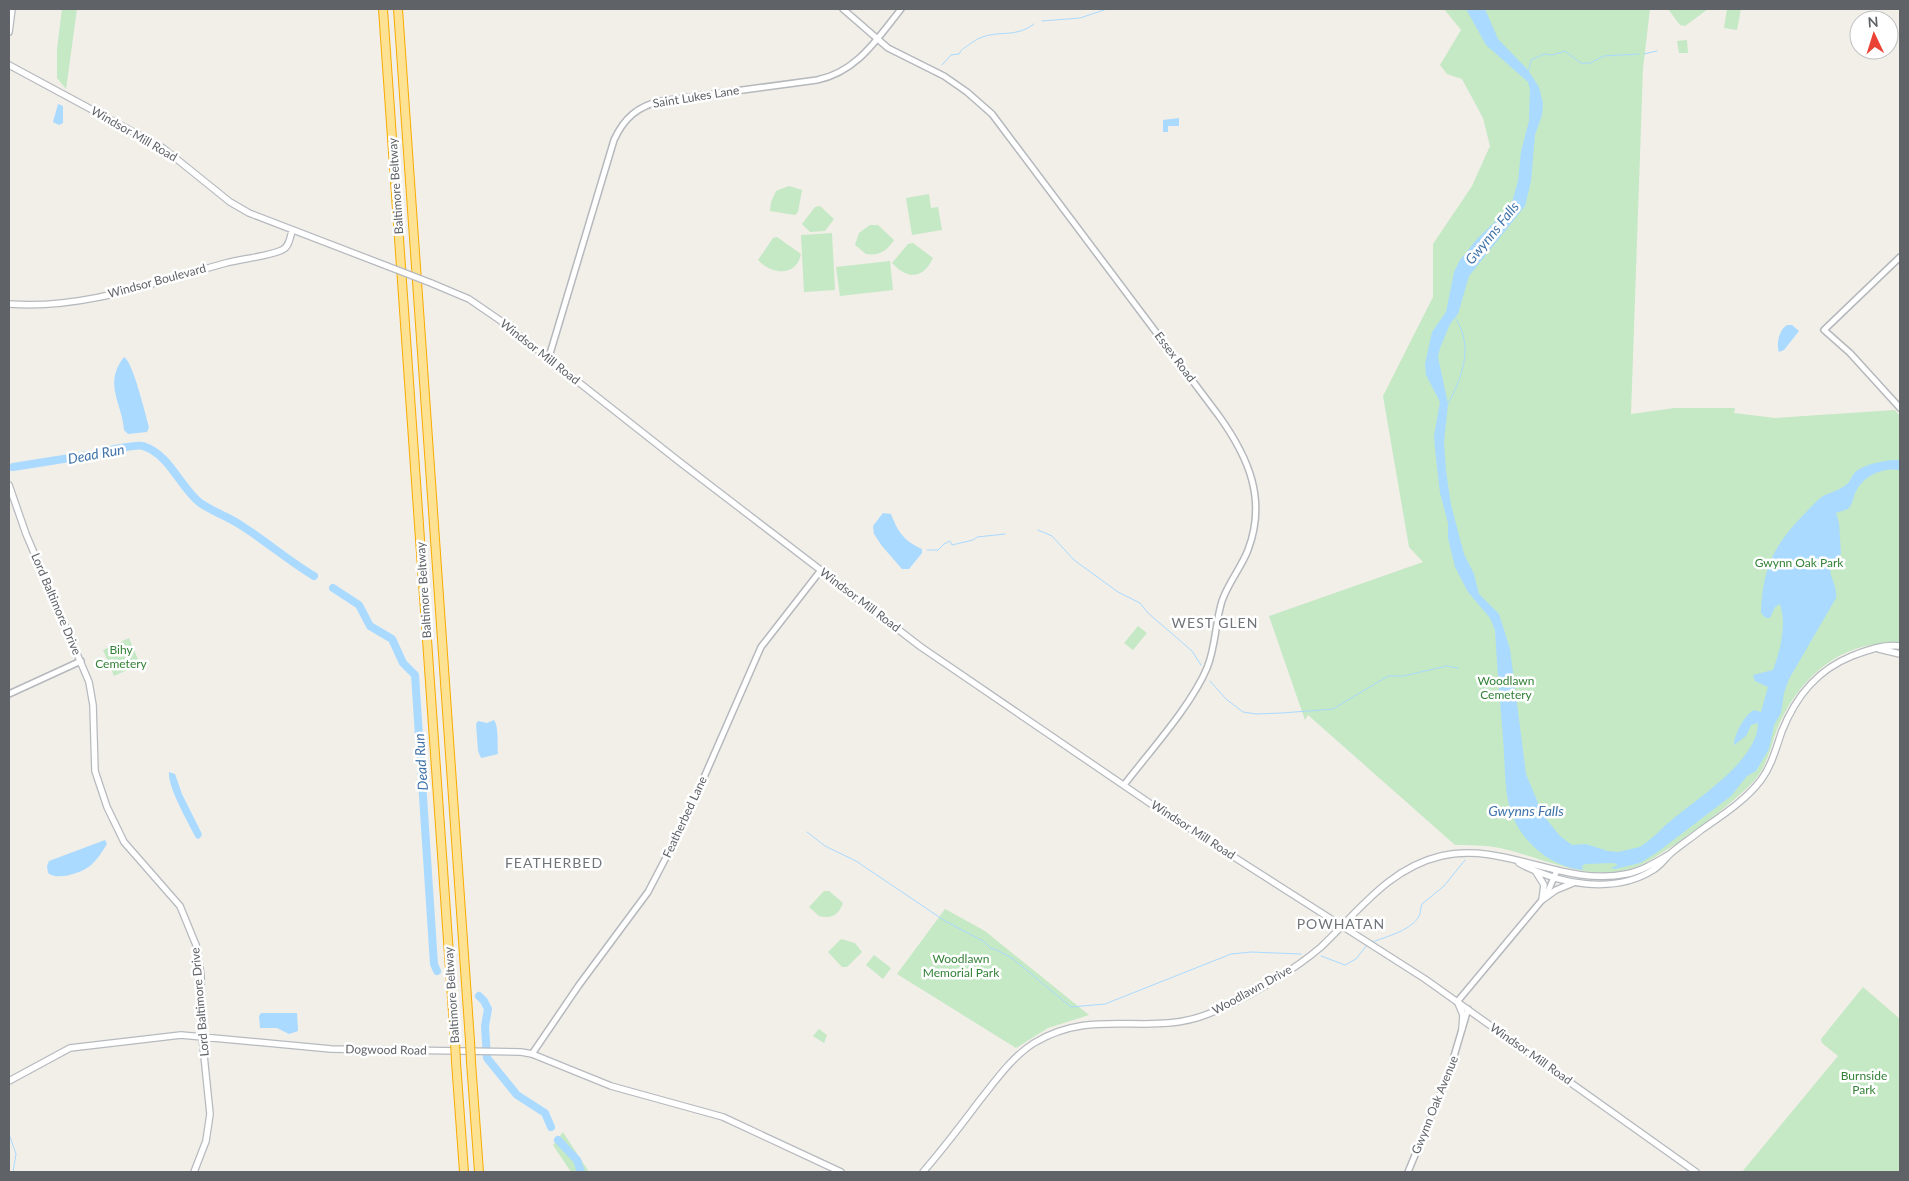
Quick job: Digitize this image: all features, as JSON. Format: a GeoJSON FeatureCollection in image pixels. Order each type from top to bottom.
{"type":"FeatureCollection","features":[{"type":"Feature","properties":{"kind":"highway","name":"Baltimore Beltway"},"geometry":{"type":"LineString","coordinates":[[383,9],[464,1172]]}},
{"type":"Feature","properties":{"kind":"highway","name":"Baltimore Beltway"},"geometry":{"type":"LineString","coordinates":[[398,9],[479,1172]]}},
{"type":"Feature","properties":{"kind":"main road"},"geometry":{"type":"LineString","coordinates":[[9,32],[12,9]]}},
{"type":"Feature","properties":{"kind":"main road","name":"Windsor Mill Road"},"geometry":{"type":"LineString","coordinates":[[9,65],[163,148],[238,207],[292,231],[469,299],[549,357],[668,453],[921,647],[1124,785],[1468,1009],[1696,1172]]}},
{"type":"Feature","properties":{"kind":"main road","name":"Windsor Boulevard"},"geometry":{"type":"LineString","coordinates":[[9,304],[53,304],[97,298],[244,258],[278,252],[288,245],[292,231]]}},
{"type":"Feature","properties":{"kind":"main road","name":"Lord Baltimore Drive"},"geometry":{"type":"LineString","coordinates":[[9,485],[26,534],[89,682],[93,705],[95,771],[107,807],[124,842],[172,895],[193,933],[201,975],[202,1036],[210,1114],[206,1141],[194,1172]]}},
{"type":"Feature","properties":{"kind":"main road"},"geometry":{"type":"LineString","coordinates":[[1552,877],[1576,882],[1617,882],[1635,879],[1654,870],[1670,854],[1740,801],[1757,785],[1772,761],[1787,721],[1811,682],[1837,662],[1874,648],[1900,646]]}},
{"type":"Feature","properties":{"kind":"main road"},"geometry":{"type":"LineString","coordinates":[[1874,648],[1900,654]]}},
{"type":"Feature","properties":{"kind":"main road","name":"Woodlawn Drive"},"geometry":{"type":"LineString","coordinates":[[923,1172],[1008,1066],[1033,1044],[1061,1030],[1084,1024],[1168,1024],[1208,1014],[1293,968],[1320,947],[1396,875],[1427,860],[1450,854],[1472,853],[1555,869]]}},
{"type":"Feature","properties":{"kind":"main road"},"geometry":{"type":"LineString","coordinates":[[1555,869],[1588,876],[1626,875],[1643,869],[1670,854]]}},
{"type":"Feature","properties":{"kind":"main road","name":"Woodlawn Drive"},"geometry":{"type":"LineString","coordinates":[[1514,860],[1552,877]]}},
{"type":"Feature","properties":{"kind":"main road"},"geometry":{"type":"LineString","coordinates":[[1534,870],[1544,885],[1542,900]]}},
{"type":"Feature","properties":{"kind":"main road"},"geometry":{"type":"LineString","coordinates":[[1542,900],[1563,886],[1576,882]]}},
{"type":"Feature","properties":{"kind":"main road"},"geometry":{"type":"LineString","coordinates":[[1457,1002],[1463,1015],[1462,1028]]}},
{"type":"Feature","properties":{"kind":"main road","name":"Dogwood Road"},"geometry":{"type":"LineString","coordinates":[[9,1082],[48,1058],[75,1047],[166,1036],[202,1036],[331,1049],[532,1054],[611,1086],[723,1117],[841,1172]]}},
{"type":"Feature","properties":{"kind":"street","name":"Essex Road"},"geometry":{"type":"LineString","coordinates":[[843,9],[876,40],[897,55],[956,84],[981,102],[1003,126],[1220,416],[1238,444],[1249,467],[1255,497],[1254,525],[1243,562],[1223,599],[1208,667],[1194,693],[1124,785]]}},
{"type":"Feature","properties":{"kind":"street","name":"Saint Lukes Lane"},"geometry":{"type":"LineString","coordinates":[[549,357],[614,140],[630,115],[646,105],[661,101],[826,78],[850,67],[876,40],[901,9]]}},
{"type":"Feature","properties":{"kind":"street"},"geometry":{"type":"LineString","coordinates":[[1900,257],[1824,330],[1850,353],[1900,408]]}},
{"type":"Feature","properties":{"kind":"street","name":"Featherbed Lane"},"geometry":{"type":"LineString","coordinates":[[532,1054],[579,985],[648,892],[684,823],[761,647],[821,570]]}},
{"type":"Feature","properties":{"kind":"street"},"geometry":{"type":"LineString","coordinates":[[9,694],[81,661]]}},
{"type":"Feature","properties":{"kind":"street"},"geometry":{"type":"LineString","coordinates":[[1457,1002],[1550,890],[1555,869]]}},
{"type":"Feature","properties":{"kind":"street","name":"Gwynn Oak Avenue"},"geometry":{"type":"LineString","coordinates":[[1408,1172],[1449,1073],[1468,1009]]}},
{"type":"Feature","properties":{"kind":"green space"},"geometry":{"type":"Polygon","coordinates":[[[62,9],[77,9],[66,89],[57,78],[57,49],[62,9]]]}},
{"type":"Feature","properties":{"kind":"green space","name":"Woodlawn Cemetery"},"geometry":{"type":"Polygon","coordinates":[[[1444,9],[1650,9],[1643,68],[1631,414],[1675,408],[1735,408],[1734,413],[1775,418],[1895,410],[1900,416],[1900,644],[1880,644],[1861,647],[1844,653],[1828,662],[1814,674],[1790,703],[1778,727],[1762,769],[1749,786],[1718,813],[1680,841],[1645,863],[1616,872],[1599,873],[1583,871],[1500,848],[1455,845],[1308,715],[1305,720],[1269,616],[1423,562],[1409,547],[1383,396],[1433,297],[1433,244],[1472,186],[1490,146],[1483,118],[1462,79],[1447,74],[1440,65],[1461,30],[1444,9]]]}},
{"type":"Feature","properties":{"kind":"green space"},"geometry":{"type":"Polygon","coordinates":[[[1668,9],[1708,9],[1685,26],[1680,25],[1668,9]]]}},
{"type":"Feature","properties":{"kind":"green space"},"geometry":{"type":"Polygon","coordinates":[[[1727,9],[1741,9],[1737,30],[1724,28],[1727,9]]]}},
{"type":"Feature","properties":{"kind":"green space"},"geometry":{"type":"Polygon","coordinates":[[[1687,40],[1688,53],[1679,53],[1677,41],[1687,40]]]}},
{"type":"Feature","properties":{"kind":"green space"},"geometry":{"type":"Polygon","coordinates":[[[789,186],[802,190],[798,212],[795,215],[770,211],[771,202],[776,191],[789,186]]]}},
{"type":"Feature","properties":{"kind":"green space"},"geometry":{"type":"Polygon","coordinates":[[[929,194],[931,208],[938,207],[942,230],[912,235],[906,198],[929,194]]]}},
{"type":"Feature","properties":{"kind":"green space"},"geometry":{"type":"Polygon","coordinates":[[[820,206],[834,219],[825,231],[810,232],[802,224],[815,207],[820,206]]]}},
{"type":"Feature","properties":{"kind":"green space"},"geometry":{"type":"Polygon","coordinates":[[[870,225],[878,225],[894,240],[889,247],[879,253],[866,254],[855,245],[859,233],[870,225]]]}},
{"type":"Feature","properties":{"kind":"green space"},"geometry":{"type":"Polygon","coordinates":[[[832,233],[835,290],[804,292],[801,235],[832,233]]]}},
{"type":"Feature","properties":{"kind":"green space"},"geometry":{"type":"Polygon","coordinates":[[[777,237],[801,254],[798,262],[789,270],[776,271],[763,265],[758,260],[773,238],[777,237]]]}},
{"type":"Feature","properties":{"kind":"green space"},"geometry":{"type":"Polygon","coordinates":[[[913,243],[933,258],[925,270],[915,275],[898,269],[892,263],[908,244],[913,243]]]}},
{"type":"Feature","properties":{"kind":"green space"},"geometry":{"type":"Polygon","coordinates":[[[890,261],[893,290],[840,296],[836,267],[890,261]]]}},
{"type":"Feature","properties":{"kind":"green space"},"geometry":{"type":"Polygon","coordinates":[[[1138,626],[1147,633],[1133,650],[1124,643],[1138,626]]]}},
{"type":"Feature","properties":{"kind":"green space","name":"Bihy Cemetery"},"geometry":{"type":"Polygon","coordinates":[[[129,638],[140,664],[114,676],[103,650],[129,638]]]}},
{"type":"Feature","properties":{"kind":"green space"},"geometry":{"type":"Polygon","coordinates":[[[824,891],[829,891],[843,903],[839,911],[831,917],[819,916],[809,907],[824,891]]]}},
{"type":"Feature","properties":{"kind":"green space","name":"Woodlawn Memorial Park"},"geometry":{"type":"Polygon","coordinates":[[[945,909],[985,931],[1089,1015],[1048,1028],[1016,1048],[897,974],[945,909]]]}},
{"type":"Feature","properties":{"kind":"green space"},"geometry":{"type":"Polygon","coordinates":[[[841,939],[855,943],[862,952],[847,967],[842,967],[828,952],[841,939]]]}},
{"type":"Feature","properties":{"kind":"green space"},"geometry":{"type":"Polygon","coordinates":[[[874,955],[891,968],[883,979],[866,965],[874,955]]]}},
{"type":"Feature","properties":{"kind":"green space","name":"Burnside Park"},"geometry":{"type":"Polygon","coordinates":[[[1863,987],[1900,1019],[1900,1172],[1742,1172],[1838,1056],[1822,1043],[1821,1039],[1863,987]]]}},
{"type":"Feature","properties":{"kind":"green space"},"geometry":{"type":"Polygon","coordinates":[[[819,1029],[827,1035],[824,1043],[813,1036],[819,1029]]]}},
{"type":"Feature","properties":{"kind":"green space"},"geometry":{"type":"Polygon","coordinates":[[[563,1132],[589,1172],[571,1172],[553,1145],[563,1132]]]}},
{"type":"Feature","properties":{"kind":"water","name":"Gwynns Falls"},"geometry":{"type":"Polygon","coordinates":[[[1466,9],[1485,9],[1498,39],[1527,69],[1539,87],[1543,103],[1542,115],[1535,135],[1531,181],[1525,206],[1469,276],[1458,314],[1450,324],[1440,348],[1438,357],[1448,404],[1444,442],[1446,471],[1451,505],[1464,554],[1474,574],[1479,594],[1499,614],[1510,649],[1526,774],[1543,815],[1560,836],[1572,845],[1586,844],[1608,851],[1618,852],[1640,847],[1711,789],[1738,764],[1748,751],[1755,737],[1758,723],[1751,725],[1746,736],[1734,745],[1736,736],[1744,720],[1751,712],[1754,710],[1761,712],[1768,687],[1755,681],[1753,675],[1773,670],[1782,638],[1783,620],[1780,604],[1775,607],[1770,618],[1766,618],[1761,613],[1765,577],[1776,550],[1794,525],[1819,499],[1845,486],[1856,471],[1875,463],[1900,460],[1900,470],[1881,471],[1869,477],[1859,485],[1848,509],[1836,513],[1839,523],[1841,554],[1831,565],[1830,570],[1835,585],[1836,598],[1789,679],[1784,693],[1781,713],[1774,725],[1769,749],[1756,771],[1747,776],[1731,796],[1659,851],[1640,863],[1615,869],[1611,868],[1618,865],[1614,863],[1585,864],[1582,866],[1583,870],[1566,867],[1541,853],[1518,828],[1508,800],[1506,786],[1495,630],[1490,618],[1468,592],[1455,567],[1448,538],[1448,523],[1440,493],[1434,436],[1440,402],[1426,375],[1425,364],[1432,332],[1446,312],[1454,272],[1460,260],[1477,239],[1508,209],[1512,202],[1518,181],[1521,151],[1529,121],[1530,89],[1528,82],[1486,45],[1466,9]]]}},
{"type":"Feature","properties":{"kind":"water"},"geometry":{"type":"Polygon","coordinates":[[[58,104],[63,106],[63,123],[59,125],[53,122],[58,104]]]}},
{"type":"Feature","properties":{"kind":"water"},"geometry":{"type":"Polygon","coordinates":[[[1179,118],[1179,126],[1168,126],[1168,132],[1163,132],[1163,120],[1179,118]]]}},
{"type":"Feature","properties":{"kind":"water"},"geometry":{"type":"Polygon","coordinates":[[[1787,325],[1792,325],[1799,331],[1784,350],[1779,352],[1779,337],[1787,325]]]}},
{"type":"Feature","properties":{"kind":"water"},"geometry":{"type":"Polygon","coordinates":[[[124,357],[131,368],[138,389],[149,427],[147,432],[128,434],[124,430],[114,385],[118,367],[124,357]]]}},
{"type":"Feature","properties":{"kind":"water"},"geometry":{"type":"Polygon","coordinates":[[[883,513],[891,514],[902,535],[922,549],[922,553],[909,569],[902,569],[874,534],[873,526],[883,513]]]}},
{"type":"Feature","properties":{"kind":"water"},"geometry":{"type":"Polygon","coordinates":[[[494,720],[497,731],[498,754],[481,758],[478,751],[476,724],[478,721],[487,723],[494,720]]]}},
{"type":"Feature","properties":{"kind":"water"},"geometry":{"type":"Polygon","coordinates":[[[169,772],[175,774],[182,794],[201,832],[202,835],[199,839],[196,838],[179,805],[171,786],[169,772]]]}},
{"type":"Feature","properties":{"kind":"water"},"geometry":{"type":"Polygon","coordinates":[[[105,840],[107,844],[95,861],[86,869],[63,876],[48,873],[47,866],[49,861],[105,840]]]}},
{"type":"Feature","properties":{"kind":"water"},"geometry":{"type":"Polygon","coordinates":[[[261,1013],[297,1013],[298,1031],[289,1034],[277,1028],[260,1028],[259,1016],[261,1013]]]}},
{"type":"Feature","properties":{"kind":"waterway"},"geometry":{"type":"LineString","coordinates":[[1042,21],[1080,18],[1107,9]]}},
{"type":"Feature","properties":{"kind":"waterway"},"geometry":{"type":"LineString","coordinates":[[942,65],[951,55],[959,54],[961,50],[978,39],[995,34],[1018,32],[1034,24]]}},
{"type":"Feature","properties":{"kind":"waterway"},"geometry":{"type":"LineString","coordinates":[[1528,73],[1531,60],[1544,54],[1552,55],[1565,51],[1581,63],[1590,63],[1604,56],[1639,54]]}},
{"type":"Feature","properties":{"kind":"waterway"},"geometry":{"type":"LineString","coordinates":[[1644,54],[1657,51]]}},
{"type":"Feature","properties":{"kind":"waterway"},"geometry":{"type":"LineString","coordinates":[[1448,404],[1458,383],[1465,352],[1464,341],[1456,319]]}},
{"type":"Feature","properties":{"kind":"waterway","name":"Dead Run"},"geometry":{"type":"LineString","coordinates":[[13,467],[127,447],[143,446],[160,456],[199,502],[237,523],[314,576]]}},
{"type":"Feature","properties":{"kind":"waterway"},"geometry":{"type":"LineString","coordinates":[[1038,530],[1052,536],[1074,560],[1118,592],[1140,603],[1148,613],[1192,651],[1201,665]]}},
{"type":"Feature","properties":{"kind":"waterway"},"geometry":{"type":"LineString","coordinates":[[927,550],[938,550],[950,541],[952,545],[973,540],[977,537],[1005,534]]}},
{"type":"Feature","properties":{"kind":"waterway","name":"Dead Run"},"geometry":{"type":"LineString","coordinates":[[333,588],[359,605],[370,626],[392,639],[403,663],[415,675],[434,964],[437,971]]}},
{"type":"Feature","properties":{"kind":"waterway"},"geometry":{"type":"LineString","coordinates":[[1210,681],[1226,699],[1243,712],[1256,714],[1282,713],[1333,709],[1388,676],[1403,676],[1447,666],[1458,668]]}},
{"type":"Feature","properties":{"kind":"waterway"},"geometry":{"type":"LineString","coordinates":[[807,832],[825,846],[856,861],[945,921],[983,941],[990,948],[1012,958],[1071,1007],[1105,1004],[1231,954],[1251,952],[1301,954]]}},
{"type":"Feature","properties":{"kind":"waterway"},"geometry":{"type":"LineString","coordinates":[[1372,942],[1405,929],[1416,921],[1422,904],[1444,886],[1465,860]]}},
{"type":"Feature","properties":{"kind":"waterway"},"geometry":{"type":"LineString","coordinates":[[1321,956],[1345,965],[1356,959],[1367,945]]}},
{"type":"Feature","properties":{"kind":"waterway","name":"Dead Run"},"geometry":{"type":"LineString","coordinates":[[479,996],[488,1009],[485,1026],[487,1058],[517,1095],[545,1113],[551,1127]]}},
{"type":"Feature","properties":{"kind":"waterway"},"geometry":{"type":"LineString","coordinates":[[9,1134],[16,1154],[13,1172]]}},
{"type":"Feature","properties":{"kind":"waterway","name":"Dead Run"},"geometry":{"type":"LineString","coordinates":[[558,1140],[577,1160],[581,1172]]}},
{"type":"Feature","properties":{"kind":"district","name":"WEST GLEN"},"geometry":{"type":"Point","coordinates":[1215,623]}},
{"type":"Feature","properties":{"kind":"district","name":"FEATHERBED"},"geometry":{"type":"Point","coordinates":[554,863]}},
{"type":"Feature","properties":{"kind":"district","name":"POWHATAN"},"geometry":{"type":"Point","coordinates":[1341,924]}},
{"type":"Feature","properties":{"kind":"park label","name":"Gwynn Oak Park"},"geometry":{"type":"Point","coordinates":[1799,563]}}]}
